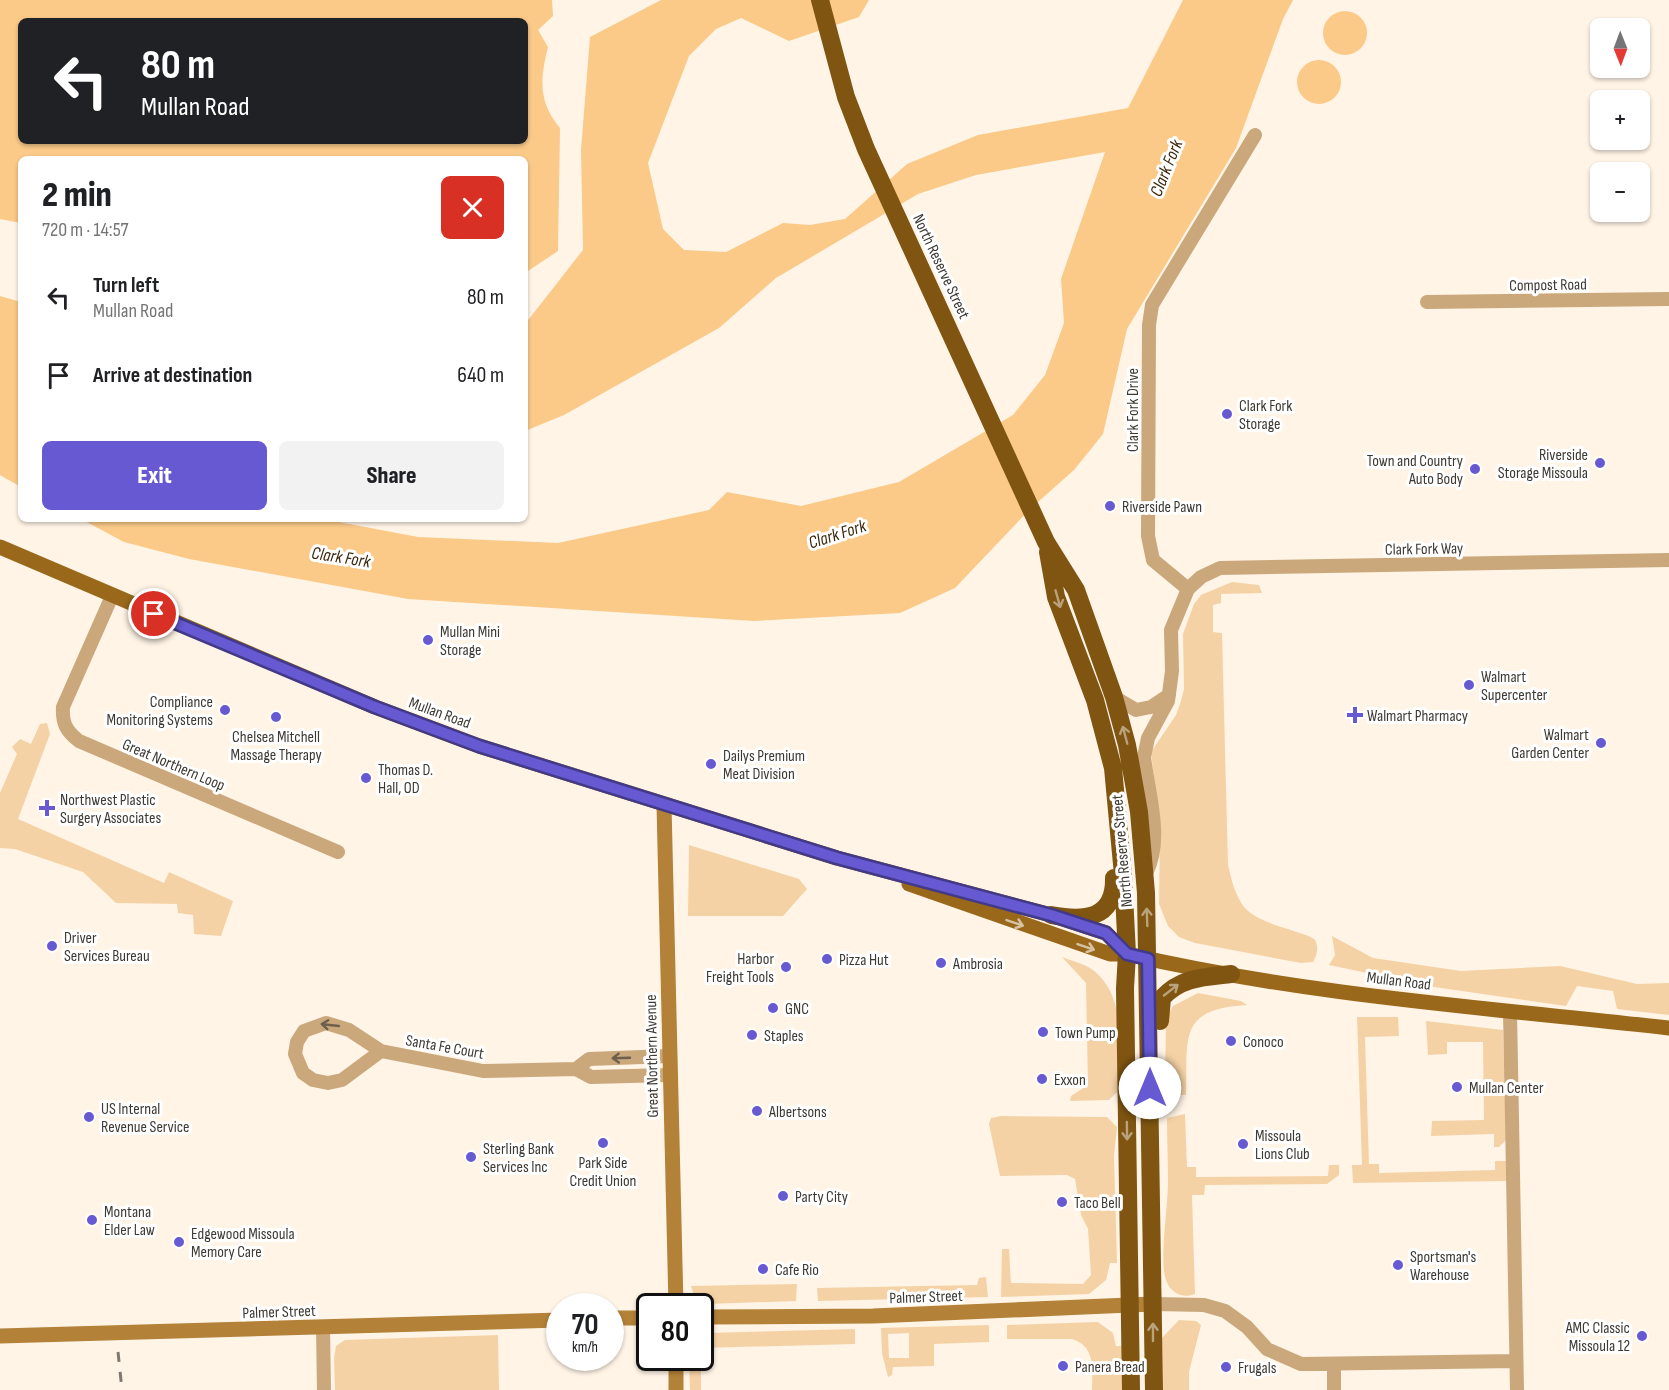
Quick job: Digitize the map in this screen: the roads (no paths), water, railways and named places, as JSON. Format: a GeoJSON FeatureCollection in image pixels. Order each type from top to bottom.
{"type":"FeatureCollection","features":[{"type":"Feature","properties":{"kind":"highway","name":"North Reserve Street"},"geometry":{"type":"LineString","coordinates":[[820,0],[846,97],[866,149],[1046,542],[1076,591],[1114,697],[1133,773],[1145,876],[1148,959],[1154,1390]]}},
{"type":"Feature","properties":{"kind":"highway","name":"North Reserve Street"},"geometry":{"type":"LineString","coordinates":[[1046,542],[1056,597],[1095,700],[1113,768],[1127,954],[1125,991],[1131,1390]]}},
{"type":"Feature","properties":{"kind":"highway"},"geometry":{"type":"LineString","coordinates":[[1051,915],[1073,919],[1093,915],[1102,911],[1112,897],[1114,869],[1109,796],[1113,768]]}},
{"type":"Feature","properties":{"kind":"highway"},"geometry":{"type":"LineString","coordinates":[[1152,1253],[1161,1199],[1162,998],[1186,981],[1231,974]]}},
{"type":"Feature","properties":{"kind":"main road","name":"Mullan Road"},"geometry":{"type":"LineString","coordinates":[[0,547],[375,707],[479,746],[882,871],[909,875],[1051,915],[1106,933],[1127,954]]}},
{"type":"Feature","properties":{"kind":"main road","name":"Mullan Road"},"geometry":{"type":"LineString","coordinates":[[882,871],[913,886],[982,912],[1101,952],[1127,954],[1231,974],[1346,992],[1669,1028]]}},
{"type":"Feature","properties":{"kind":"street","name":"Clark Fork Drive"},"geometry":{"type":"LineString","coordinates":[[1188,590],[1153,560],[1148,536],[1149,325],[1152,305],[1255,135]]}},
{"type":"Feature","properties":{"kind":"street","name":"Compost Road"},"geometry":{"type":"LineString","coordinates":[[1427,302],[1669,299]]}},
{"type":"Feature","properties":{"kind":"street","name":"Clark Fork Way"},"geometry":{"type":"LineString","coordinates":[[1188,590],[1201,577],[1220,568],[1669,561]]}},
{"type":"Feature","properties":{"kind":"street"},"geometry":{"type":"LineString","coordinates":[[1145,876],[1151,863],[1154,837],[1144,757],[1145,745],[1170,693],[1171,630],[1188,590]]}},
{"type":"Feature","properties":{"kind":"street","name":"Great Northern Loop"},"geometry":{"type":"LineString","coordinates":[[112,596],[63,707],[62,721],[69,734],[79,741],[338,852]]}},
{"type":"Feature","properties":{"kind":"street"},"geometry":{"type":"LineString","coordinates":[[1114,697],[1136,710],[1151,707],[1170,693]]}},
{"type":"Feature","properties":{"kind":"street","name":"Great Northern Avenue"},"geometry":{"type":"LineString","coordinates":[[664,805],[676,1293]]}},
{"type":"Feature","properties":{"kind":"street"},"geometry":{"type":"LineString","coordinates":[[1510,1012],[1516,1390]]}},
{"type":"Feature","properties":{"kind":"street","name":"Santa Fe Court"},"geometry":{"type":"LineString","coordinates":[[381,1051],[342,1080],[328,1083],[314,1080],[303,1073],[295,1054],[297,1042],[304,1031],[326,1023],[349,1030],[381,1051],[483,1071],[576,1069],[591,1077],[669,1075]]}},
{"type":"Feature","properties":{"kind":"street","name":"Santa Fe Court"},"geometry":{"type":"LineString","coordinates":[[576,1069],[589,1059],[669,1056]]}},
{"type":"Feature","properties":{"kind":"street"},"geometry":{"type":"LineString","coordinates":[[1153,1304],[1204,1305],[1225,1311],[1247,1327],[1267,1349],[1280,1357],[1301,1364],[1516,1361]]}},
{"type":"Feature","properties":{"kind":"street","name":"Palmer Street"},"geometry":{"type":"LineString","coordinates":[[714,1317],[884,1315],[1153,1304]]}},
{"type":"Feature","properties":{"kind":"street","name":"Palmer Street"},"geometry":{"type":"LineString","coordinates":[[0,1336],[546,1320]]}},
{"type":"Feature","properties":{"kind":"street"},"geometry":{"type":"LineString","coordinates":[[323,1327],[324,1390]]}},
{"type":"Feature","properties":{"kind":"street"},"geometry":{"type":"LineString","coordinates":[[1334,1364],[1334,1390]]}},
{"type":"Feature","properties":{"kind":"street"},"geometry":{"type":"LineString","coordinates":[[676,1371],[676,1390]]}},
{"type":"Feature","properties":{"kind":"water"},"geometry":{"type":"Polygon","coordinates":[[[0,0],[552,0],[553,16],[538,30],[548,47],[542,80],[544,99],[560,128],[558,251],[528,271],[528,156],[18,156],[18,222],[0,219],[0,0]]]}},
{"type":"Feature","properties":{"kind":"water","name":"Clark Fork"},"geometry":{"type":"Polygon","coordinates":[[[661,0],[869,0],[859,17],[789,41],[741,18],[716,29],[689,56],[648,163],[663,229],[684,250],[726,252],[783,223],[810,225],[845,219],[907,164],[978,135],[1128,108],[1183,0],[1293,0],[1283,19],[1236,148],[1127,329],[1103,434],[1074,470],[1030,509],[955,588],[900,613],[754,621],[408,599],[189,559],[124,542],[87,522],[339,522],[418,537],[558,543],[709,510],[727,492],[801,506],[899,482],[1013,415],[1045,375],[1064,323],[1061,279],[1105,152],[976,175],[918,194],[776,278],[719,328],[564,415],[528,430],[528,320],[583,250],[581,150],[590,37],[661,0]]]}},
{"type":"Feature","properties":{"kind":"water"},"geometry":{"type":"Polygon","coordinates":[[[1345,11],[1354,12],[1361,17],[1366,24],[1366,42],[1361,49],[1354,54],[1345,55],[1336,54],[1329,49],[1324,42],[1323,33],[1324,24],[1329,17],[1336,12],[1345,11]]]}},
{"type":"Feature","properties":{"kind":"water"},"geometry":{"type":"Polygon","coordinates":[[[1319,60],[1328,61],[1335,66],[1340,73],[1340,91],[1335,98],[1328,103],[1319,104],[1310,103],[1303,98],[1298,91],[1297,82],[1298,73],[1303,66],[1310,61],[1319,60]]]}},
{"type":"Feature","properties":{"kind":"water"},"geometry":{"type":"Polygon","coordinates":[[[0,296],[18,301],[18,485],[0,475],[0,296]]]}},
{"type":"Feature","properties":{"kind":"railway"},"geometry":{"type":"LineString","coordinates":[[118,1352],[122,1390]]}},
{"type":"Feature","properties":{"kind":"place","name":"Clark Fork Storage"},"geometry":{"type":"Point","coordinates":[1227,414]}},
{"type":"Feature","properties":{"kind":"place","name":"Riverside Storage Missoula"},"geometry":{"type":"Point","coordinates":[1600,463]}},
{"type":"Feature","properties":{"kind":"place","name":"Town and Country Auto Body"},"geometry":{"type":"Point","coordinates":[1475,469]}},
{"type":"Feature","properties":{"kind":"place","name":"Riverside Pawn"},"geometry":{"type":"Point","coordinates":[1110,506]}},
{"type":"Feature","properties":{"kind":"place","name":"Mullan Mini Storage"},"geometry":{"type":"Point","coordinates":[428,640]}},
{"type":"Feature","properties":{"kind":"place","name":"Walmart Supercenter"},"geometry":{"type":"Point","coordinates":[1469,685]}},
{"type":"Feature","properties":{"kind":"place","name":"Compliance Monitoring Systems"},"geometry":{"type":"Point","coordinates":[225,710]}},
{"type":"Feature","properties":{"kind":"place","name":"Walmart Pharmacy"},"geometry":{"type":"Point","coordinates":[1355,715]}},
{"type":"Feature","properties":{"kind":"place","name":"Chelsea Mitchell Massage Therapy"},"geometry":{"type":"Point","coordinates":[276,717]}},
{"type":"Feature","properties":{"kind":"place","name":"Walmart Garden Center"},"geometry":{"type":"Point","coordinates":[1601,743]}},
{"type":"Feature","properties":{"kind":"place","name":"Dailys Premium Meat Division"},"geometry":{"type":"Point","coordinates":[711,764]}},
{"type":"Feature","properties":{"kind":"place","name":"Thomas D. Hall, OD"},"geometry":{"type":"Point","coordinates":[366,778]}},
{"type":"Feature","properties":{"kind":"place","name":"Northwest Plastic Surgery Associates"},"geometry":{"type":"Point","coordinates":[47,808]}},
{"type":"Feature","properties":{"kind":"place","name":"Driver Services Bureau"},"geometry":{"type":"Point","coordinates":[52,946]}},
{"type":"Feature","properties":{"kind":"place","name":"Pizza Hut"},"geometry":{"type":"Point","coordinates":[827,959]}},
{"type":"Feature","properties":{"kind":"place","name":"Ambrosia"},"geometry":{"type":"Point","coordinates":[941,963]}},
{"type":"Feature","properties":{"kind":"place","name":"Harbor Freight Tools"},"geometry":{"type":"Point","coordinates":[786,967]}},
{"type":"Feature","properties":{"kind":"place","name":"GNC"},"geometry":{"type":"Point","coordinates":[773,1008]}},
{"type":"Feature","properties":{"kind":"place","name":"Town Pump"},"geometry":{"type":"Point","coordinates":[1043,1032]}},
{"type":"Feature","properties":{"kind":"place","name":"Staples"},"geometry":{"type":"Point","coordinates":[752,1035]}},
{"type":"Feature","properties":{"kind":"place","name":"Conoco"},"geometry":{"type":"Point","coordinates":[1231,1041]}},
{"type":"Feature","properties":{"kind":"place","name":"Exxon"},"geometry":{"type":"Point","coordinates":[1042,1079]}},
{"type":"Feature","properties":{"kind":"place","name":"Mullan Center"},"geometry":{"type":"Point","coordinates":[1457,1087]}},
{"type":"Feature","properties":{"kind":"place","name":"Albertsons"},"geometry":{"type":"Point","coordinates":[757,1111]}},
{"type":"Feature","properties":{"kind":"place","name":"US Internal Revenue Service"},"geometry":{"type":"Point","coordinates":[89,1117]}},
{"type":"Feature","properties":{"kind":"place","name":"Park Side Credit Union"},"geometry":{"type":"Point","coordinates":[603,1143]}},
{"type":"Feature","properties":{"kind":"place","name":"Missoula Lions Club"},"geometry":{"type":"Point","coordinates":[1243,1144]}},
{"type":"Feature","properties":{"kind":"place","name":"Sterling Bank Services Inc"},"geometry":{"type":"Point","coordinates":[471,1157]}},
{"type":"Feature","properties":{"kind":"place","name":"Party City"},"geometry":{"type":"Point","coordinates":[783,1196]}},
{"type":"Feature","properties":{"kind":"place","name":"Taco Bell"},"geometry":{"type":"Point","coordinates":[1062,1202]}},
{"type":"Feature","properties":{"kind":"place","name":"Montana Elder Law"},"geometry":{"type":"Point","coordinates":[92,1220]}},
{"type":"Feature","properties":{"kind":"place","name":"Edgewood Missoula Memory Care"},"geometry":{"type":"Point","coordinates":[179,1242]}},
{"type":"Feature","properties":{"kind":"place","name":"Sportsman's Warehouse"},"geometry":{"type":"Point","coordinates":[1398,1265]}},
{"type":"Feature","properties":{"kind":"place","name":"Cafe Rio"},"geometry":{"type":"Point","coordinates":[763,1269]}},
{"type":"Feature","properties":{"kind":"place","name":"AMC Classic Missoula 12"},"geometry":{"type":"Point","coordinates":[1642,1336]}},
{"type":"Feature","properties":{"kind":"place","name":"Panera Bread"},"geometry":{"type":"Point","coordinates":[1063,1366]}},
{"type":"Feature","properties":{"kind":"place","name":"Frugals"},"geometry":{"type":"Point","coordinates":[1226,1367]}}]}
